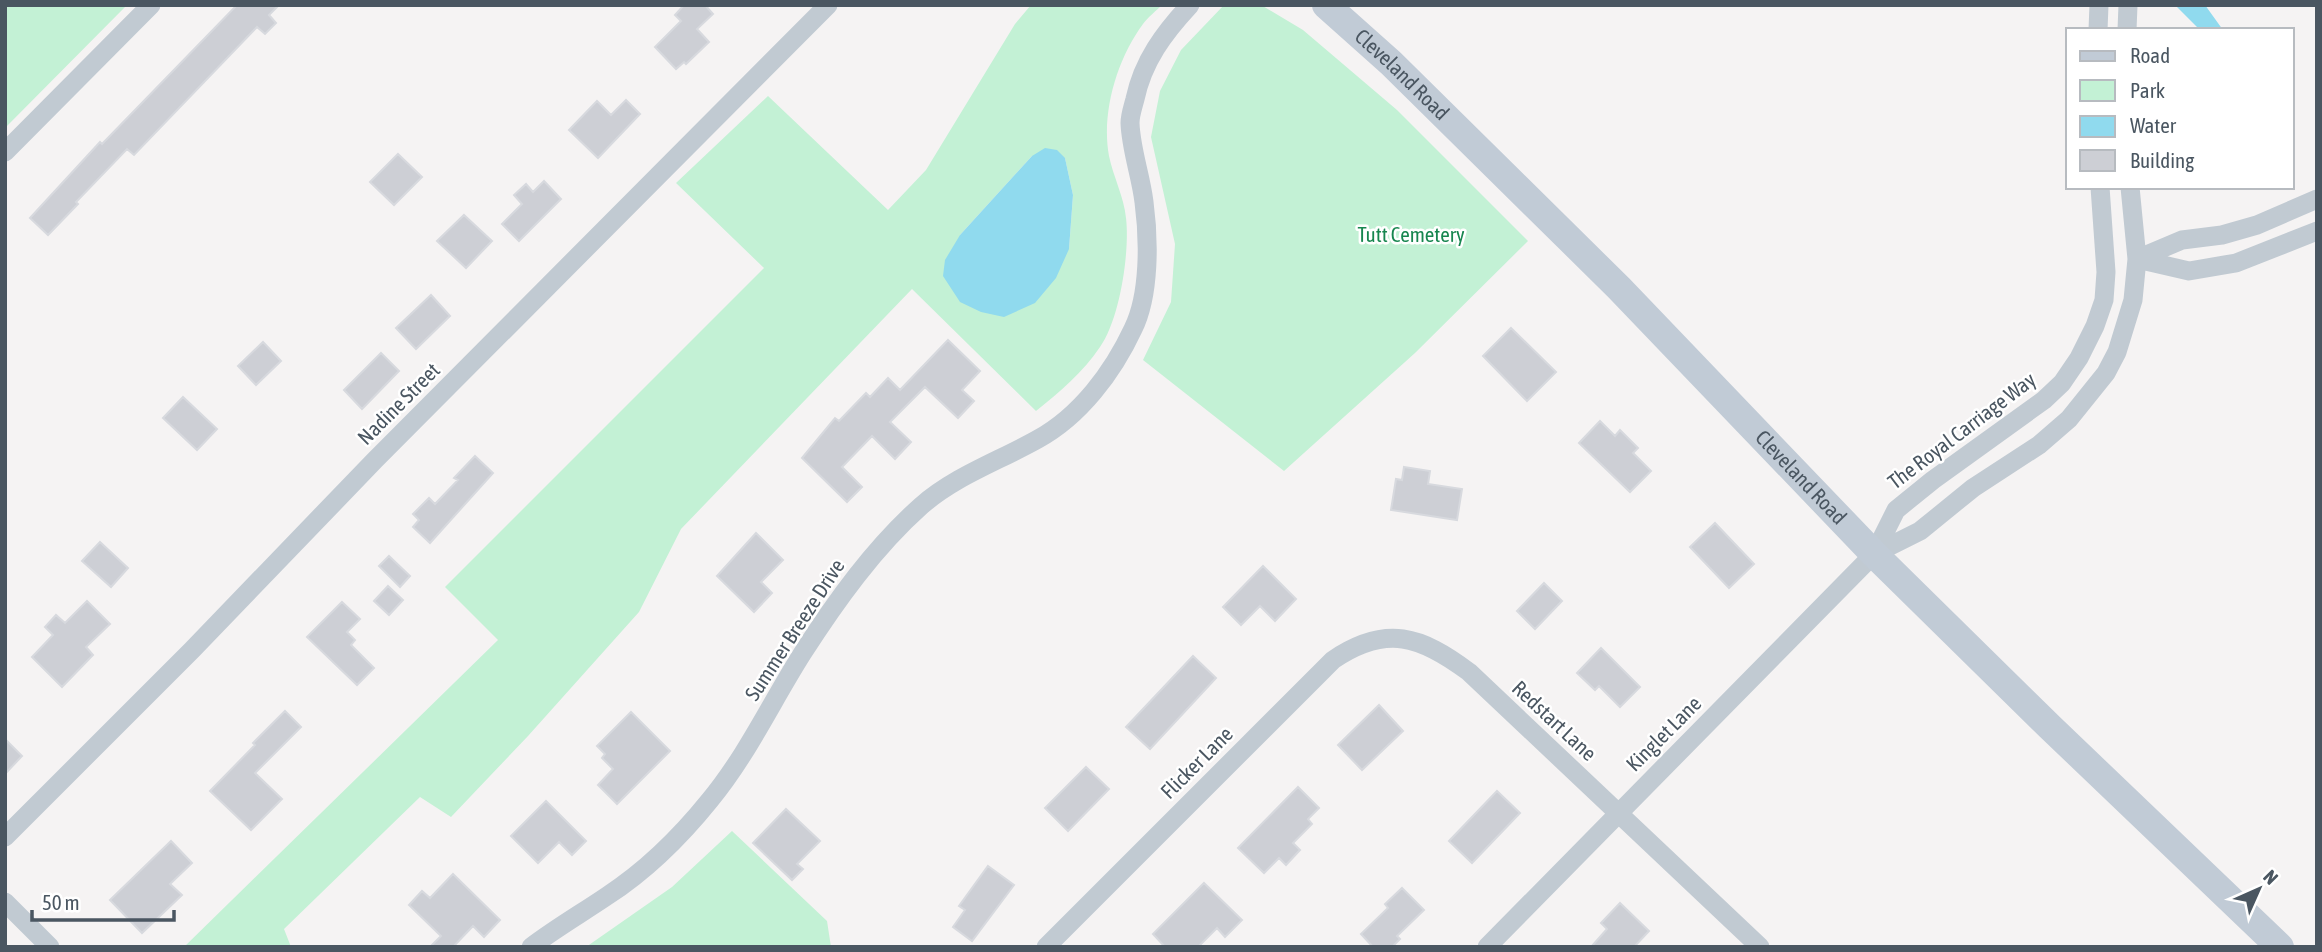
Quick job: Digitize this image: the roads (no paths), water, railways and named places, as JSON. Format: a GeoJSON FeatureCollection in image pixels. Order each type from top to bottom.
{"type":"FeatureCollection","features":[{"type":"Feature","properties":{"kind":"main road","name":"Cleveland Road"},"geometry":{"type":"LineString","coordinates":[[1326,5],[1391,63],[1619,288],[1874,554],[2280,947]]}},
{"type":"Feature","properties":{"kind":"street"},"geometry":{"type":"LineString","coordinates":[[5,152],[151,5]]}},
{"type":"Feature","properties":{"kind":"street","name":"Nadine Street"},"geometry":{"type":"LineString","coordinates":[[5,837],[828,5]]}},
{"type":"Feature","properties":{"kind":"street","name":"Summer Breeze Drive"},"geometry":{"type":"LineString","coordinates":[[531,947],[560,925],[609,895],[679,836],[742,758],[828,614],[896,530],[923,504],[957,480],[1041,438],[1085,399],[1116,362],[1135,325],[1144,286],[1147,248],[1144,201],[1130,121],[1137,88],[1150,56],[1167,29],[1190,5]]}},
{"type":"Feature","properties":{"kind":"street"},"geometry":{"type":"LineString","coordinates":[[2098,28],[2099,5]]}},
{"type":"Feature","properties":{"kind":"street"},"geometry":{"type":"LineString","coordinates":[[2127,28],[2128,5]]}},
{"type":"Feature","properties":{"kind":"street","name":"The Royal Carriage Way"},"geometry":{"type":"LineString","coordinates":[[1874,554],[1896,510],[2044,400],[2062,383],[2079,358],[2104,300],[2106,272],[2100,189]]}},
{"type":"Feature","properties":{"kind":"street"},"geometry":{"type":"LineString","coordinates":[[1874,554],[1920,531],[1973,488],[2039,445],[2085,401],[2106,373],[2117,352],[2133,300],[2137,259],[2130,189]]}},
{"type":"Feature","properties":{"kind":"street"},"geometry":{"type":"LineString","coordinates":[[2137,259],[2182,240],[2222,236],[2257,225],[2317,199]]}},
{"type":"Feature","properties":{"kind":"street"},"geometry":{"type":"LineString","coordinates":[[2137,259],[2189,271],[2236,263],[2317,231]]}},
{"type":"Feature","properties":{"kind":"street","name":"Kinglet Lane"},"geometry":{"type":"LineString","coordinates":[[1487,947],[1874,554]]}},
{"type":"Feature","properties":{"kind":"street","name":"Redstart Lane"},"geometry":{"type":"LineString","coordinates":[[1395,638],[1426,645],[1448,656],[1469,672],[1760,947]]}},
{"type":"Feature","properties":{"kind":"street","name":"Flicker Lane"},"geometry":{"type":"LineString","coordinates":[[1046,947],[1334,660],[1360,643],[1395,638]]}},
{"type":"Feature","properties":{"kind":"street"},"geometry":{"type":"LineString","coordinates":[[5,902],[50,947]]}},
{"type":"Feature","properties":{"kind":"water"},"geometry":{"type":"Polygon","coordinates":[[[2205,5],[2222,28],[2198,28],[2177,7],[2205,5]]]}},
{"type":"Feature","properties":{"kind":"water"},"geometry":{"type":"Polygon","coordinates":[[[1045,148],[1057,150],[1065,158],[1073,195],[1069,249],[1056,278],[1035,303],[1004,317],[981,312],[960,302],[943,276],[945,260],[960,235],[1032,156],[1045,148]]]}},
{"type":"Feature","properties":{"kind":"park label","name":"Tutt Cemetery"},"geometry":{"type":"Point","coordinates":[1411,235]}}]}
